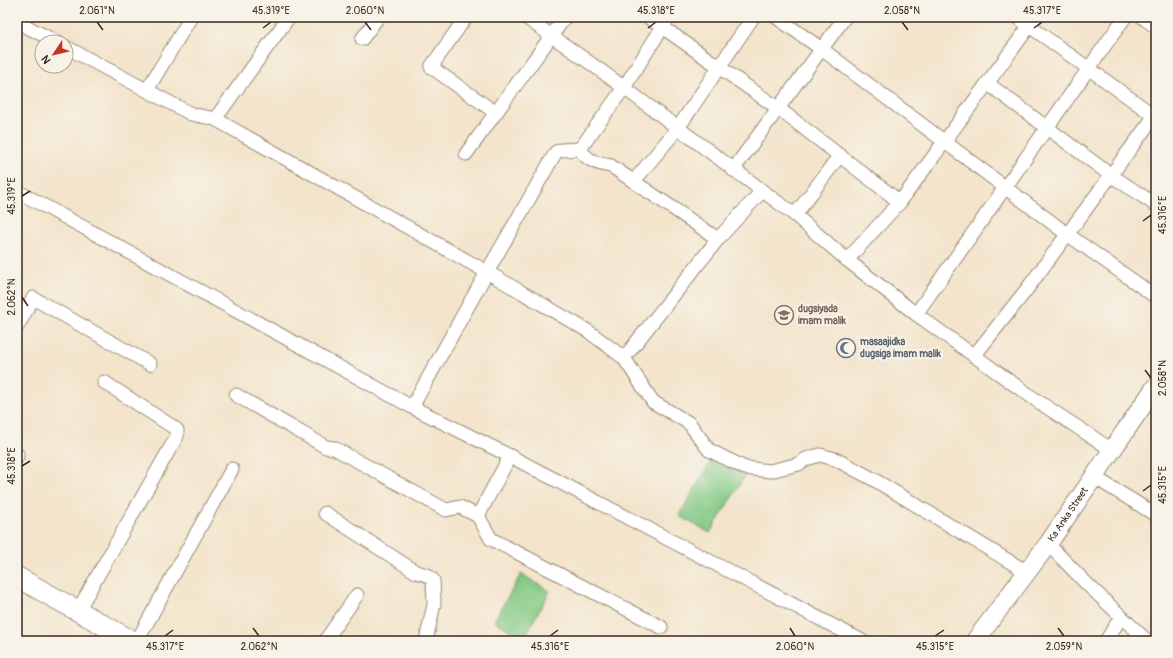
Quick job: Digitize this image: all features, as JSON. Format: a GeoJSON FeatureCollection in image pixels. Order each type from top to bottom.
{"type":"FeatureCollection","features":[{"type":"Feature","properties":{"kind":"main road"},"geometry":{"type":"LineString","coordinates":[[17,577],[77,612],[132,641]]}},
{"type":"Feature","properties":{"kind":"street"},"geometry":{"type":"LineString","coordinates":[[147,90],[191,17]]}},
{"type":"Feature","properties":{"kind":"street"},"geometry":{"type":"LineString","coordinates":[[215,119],[289,17]]}},
{"type":"Feature","properties":{"kind":"street"},"geometry":{"type":"LineString","coordinates":[[362,39],[378,17]]}},
{"type":"Feature","properties":{"kind":"street"},"geometry":{"type":"LineString","coordinates":[[466,17],[431,66],[496,113]]}},
{"type":"Feature","properties":{"kind":"street"},"geometry":{"type":"LineString","coordinates":[[525,17],[600,70],[623,89],[795,215],[846,260],[916,314],[1036,400],[1112,450]]}},
{"type":"Feature","properties":{"kind":"street"},"geometry":{"type":"LineString","coordinates":[[466,154],[565,17]]}},
{"type":"Feature","properties":{"kind":"street"},"geometry":{"type":"LineString","coordinates":[[648,17],[665,22],[720,67],[779,109],[900,202]]}},
{"type":"Feature","properties":{"kind":"street"},"geometry":{"type":"LineString","coordinates":[[634,181],[678,128],[753,17]]}},
{"type":"Feature","properties":{"kind":"street"},"geometry":{"type":"LineString","coordinates":[[776,17],[823,50],[1067,234],[1156,297]]}},
{"type":"Feature","properties":{"kind":"street"},"geometry":{"type":"LineString","coordinates":[[733,170],[823,50],[845,17]]}},
{"type":"Feature","properties":{"kind":"street"},"geometry":{"type":"LineString","coordinates":[[974,356],[1156,116],[1088,68],[1032,22],[1017,17]]}},
{"type":"Feature","properties":{"kind":"street"},"geometry":{"type":"LineString","coordinates":[[916,314],[1125,17]]}},
{"type":"Feature","properties":{"kind":"street"},"geometry":{"type":"LineString","coordinates":[[1142,17],[1156,27]]}},
{"type":"Feature","properties":{"kind":"street"},"geometry":{"type":"LineString","coordinates":[[17,22],[41,34]]}},
{"type":"Feature","properties":{"kind":"street"},"geometry":{"type":"LineString","coordinates":[[580,149],[623,89],[665,22]]}},
{"type":"Feature","properties":{"kind":"street"},"geometry":{"type":"LineString","coordinates":[[846,260],[900,202],[1032,22]]}},
{"type":"Feature","properties":{"kind":"street"},"geometry":{"type":"LineString","coordinates":[[74,51],[191,114],[215,119],[487,272],[588,331],[624,358],[653,402],[689,423],[709,450],[745,468],[770,471],[799,464],[806,459],[820,455],[835,459],[873,479],[1027,572]]}},
{"type":"Feature","properties":{"kind":"street"},"geometry":{"type":"LineString","coordinates":[[987,83],[1112,176],[1156,205]]}},
{"type":"Feature","properties":{"kind":"street"},"geometry":{"type":"LineString","coordinates":[[580,149],[584,156],[597,164],[611,166],[718,239]]}},
{"type":"Feature","properties":{"kind":"street"},"geometry":{"type":"LineString","coordinates":[[412,407],[556,152],[561,150],[580,149]]}},
{"type":"Feature","properties":{"kind":"street"},"geometry":{"type":"LineString","coordinates":[[795,215],[840,155]]}},
{"type":"Feature","properties":{"kind":"street"},"geometry":{"type":"LineString","coordinates":[[17,191],[412,407],[510,456],[862,641]]}},
{"type":"Feature","properties":{"kind":"street"},"geometry":{"type":"LineString","coordinates":[[624,358],[718,239],[762,191]]}},
{"type":"Feature","properties":{"kind":"street"},"geometry":{"type":"LineString","coordinates":[[17,327],[33,298],[150,364]]}},
{"type":"Feature","properties":{"kind":"street"},"geometry":{"type":"LineString","coordinates":[[77,612],[178,436],[177,430],[174,427],[104,382]]}},
{"type":"Feature","properties":{"kind":"street","name":"Ka Anka Street"},"geometry":{"type":"LineString","coordinates":[[975,641],[1048,544],[1156,386]]}},
{"type":"Feature","properties":{"kind":"street"},"geometry":{"type":"LineString","coordinates":[[236,395],[326,447],[334,448],[446,510],[460,507],[478,516],[491,539],[661,627]]}},
{"type":"Feature","properties":{"kind":"street"},"geometry":{"type":"LineString","coordinates":[[478,516],[510,456]]}},
{"type":"Feature","properties":{"kind":"street"},"geometry":{"type":"LineString","coordinates":[[137,641],[232,469]]}},
{"type":"Feature","properties":{"kind":"street"},"geometry":{"type":"LineString","coordinates":[[1094,477],[1156,515]]}},
{"type":"Feature","properties":{"kind":"street"},"geometry":{"type":"LineString","coordinates":[[325,512],[416,572],[427,575],[433,580],[434,604],[426,641]]}},
{"type":"Feature","properties":{"kind":"street"},"geometry":{"type":"LineString","coordinates":[[1048,544],[1146,641]]}},
{"type":"Feature","properties":{"kind":"street"},"geometry":{"type":"LineString","coordinates":[[325,641],[356,595]]}},
{"type":"Feature","properties":{"kind":"street"},"geometry":{"type":"LineString","coordinates":[[1106,641],[1121,617]]}},
{"type":"Feature","properties":{"kind":"green space"},"geometry":{"type":"Polygon","coordinates":[[[713,457],[747,473],[710,533],[679,516],[713,457]]]}},
{"type":"Feature","properties":{"kind":"green space"},"geometry":{"type":"Polygon","coordinates":[[[521,574],[550,591],[524,638],[494,621],[521,574]]]}},
{"type":"Feature","properties":{"kind":"place","name":"dugsiyada imam malik"},"geometry":{"type":"Point","coordinates":[784,315]}},
{"type":"Feature","properties":{"kind":"place","name":"masaajidka dugsiga imam malik"},"geometry":{"type":"Point","coordinates":[846,348]}}]}
